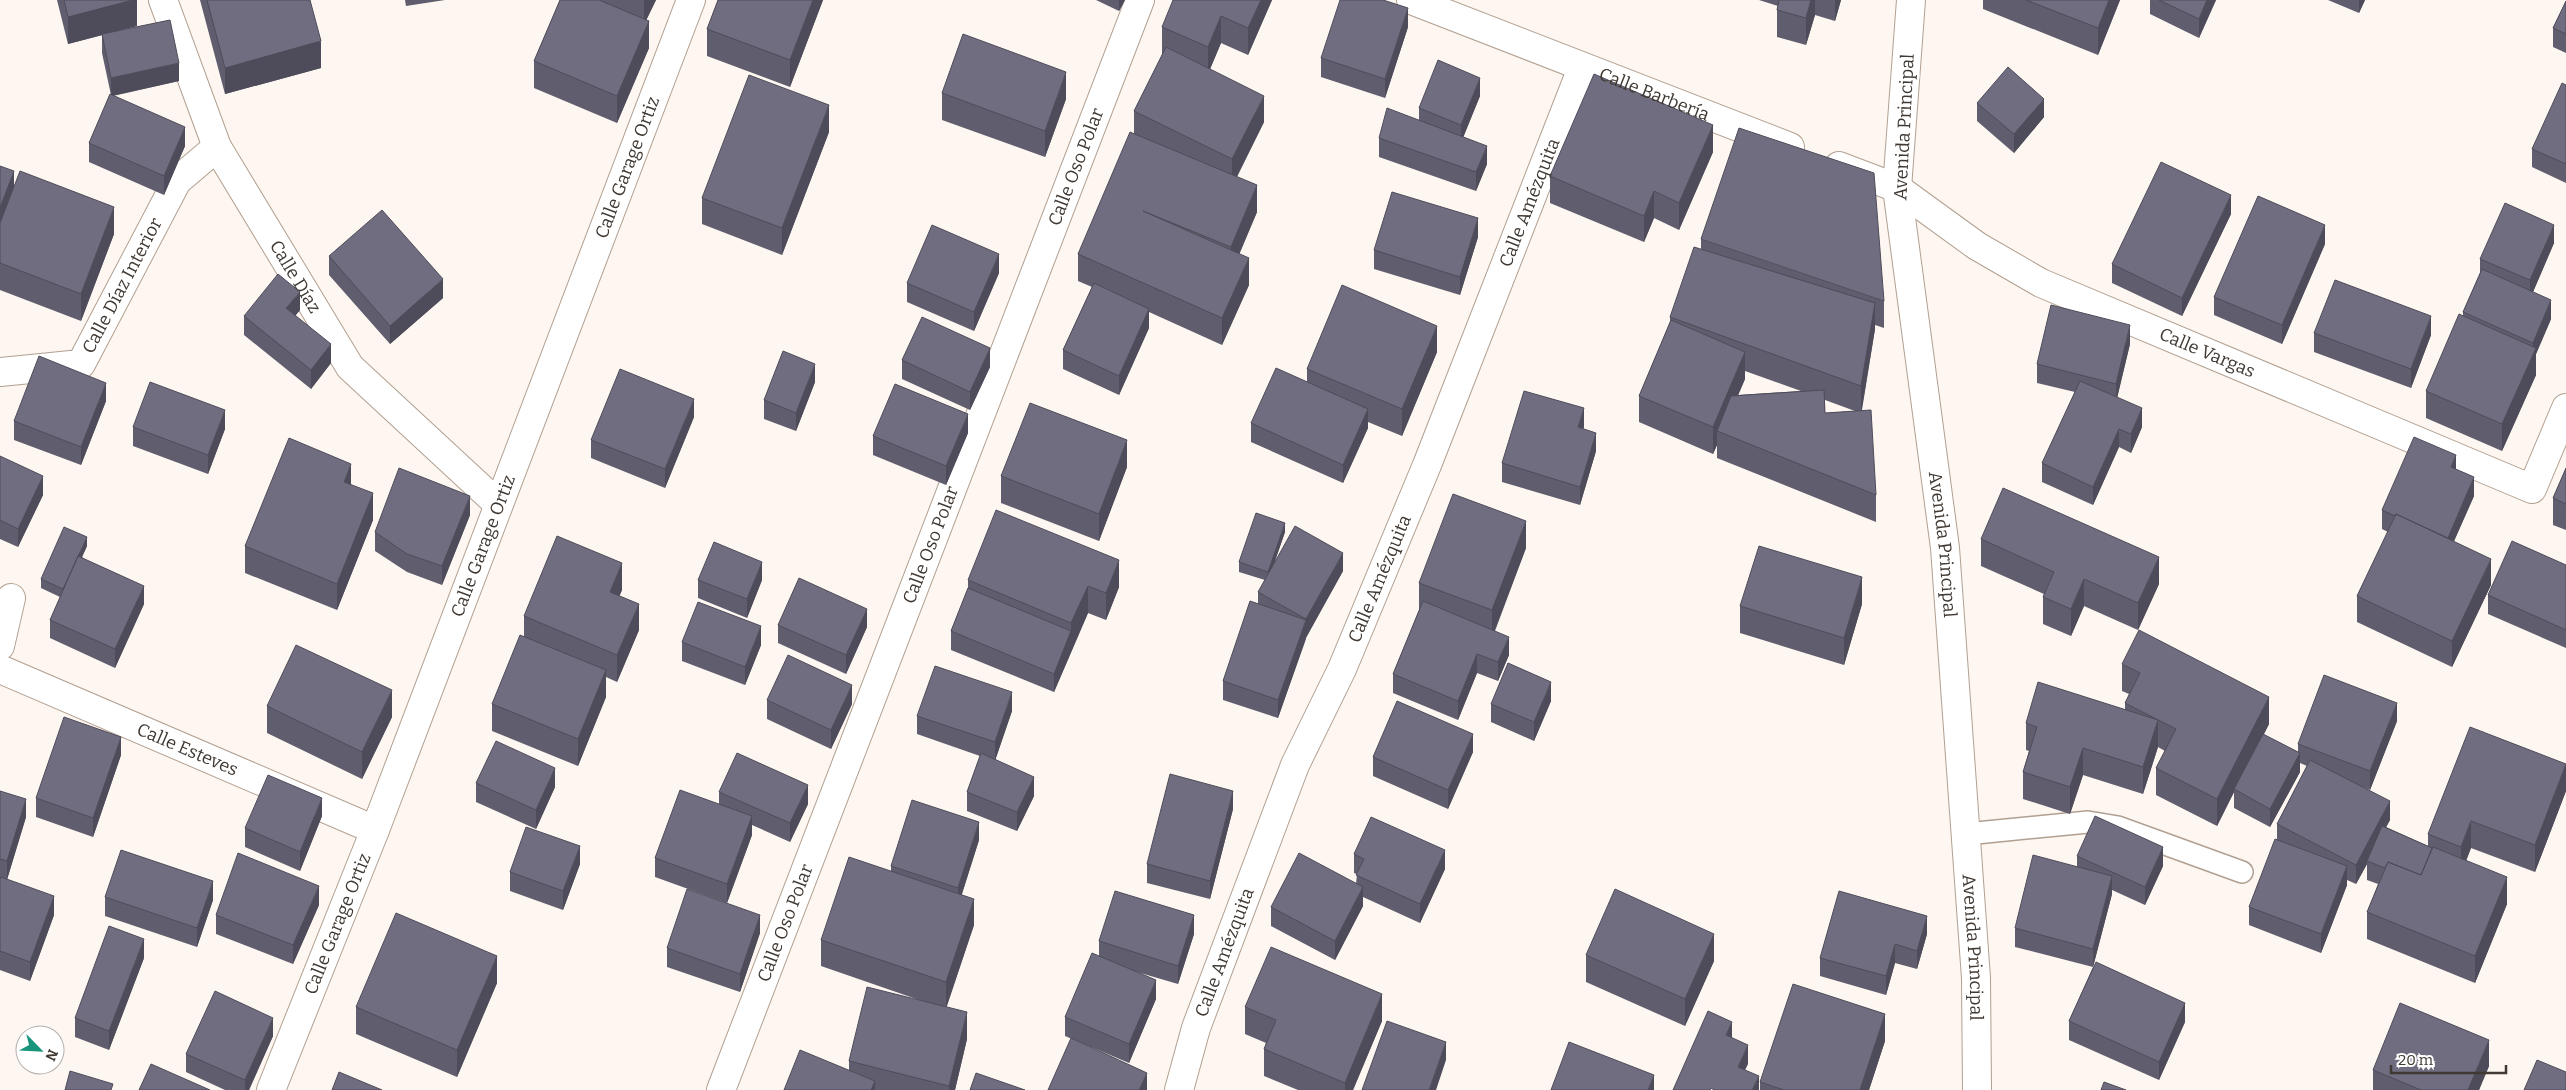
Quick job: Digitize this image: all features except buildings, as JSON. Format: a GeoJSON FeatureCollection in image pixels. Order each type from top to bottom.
{"type":"FeatureCollection","features":[{"type":"Feature","properties":{"kind":"street","name":"Calle Díaz"},"geometry":{"type":"LineString","coordinates":[[163,0],[217,147],[350,367],[498,504]]}},
{"type":"Feature","properties":{"kind":"street","name":"Calle Garage Ortiz"},"geometry":{"type":"LineString","coordinates":[[271,1090],[375,830],[691,0]]}},
{"type":"Feature","properties":{"kind":"street","name":"Calle Oso Polar"},"geometry":{"type":"LineString","coordinates":[[721,1090],[1140,0]]}},
{"type":"Feature","properties":{"kind":"street","name":"Calle Barbería"},"geometry":{"type":"LineString","coordinates":[[1411,0],[1582,68],[1898,188]]}},
{"type":"Feature","properties":{"kind":"street","name":"Avenida Principal"},"geometry":{"type":"LineString","coordinates":[[1911,0],[1898,188],[1945,548],[1976,978],[1977,1090]]}},
{"type":"Feature","properties":{"kind":"street","name":"Calle Amézquita"},"geometry":{"type":"LineString","coordinates":[[1179,1090],[1196,1028],[1295,765],[1342,669],[1427,464],[1582,68]]}},
{"type":"Feature","properties":{"kind":"street","name":"Calle Díaz Interior"},"geometry":{"type":"LineString","coordinates":[[0,372],[81,364],[177,181],[217,147]]}},
{"type":"Feature","properties":{"kind":"street","name":"Calle Vargas"},"geometry":{"type":"LineString","coordinates":[[1898,188],[1977,246],[2041,283],[2532,489],[2566,408]]}},
{"type":"Feature","properties":{"kind":"street"},"geometry":{"type":"LineString","coordinates":[[0,646],[11,598]]}},
{"type":"Feature","properties":{"kind":"street","name":"Calle Esteves"},"geometry":{"type":"LineString","coordinates":[[0,669],[375,830]]}},
{"type":"Feature","properties":{"kind":"lane"},"geometry":{"type":"LineString","coordinates":[[1966,834],[2088,822],[2118,827],[2242,872]]}}]}
